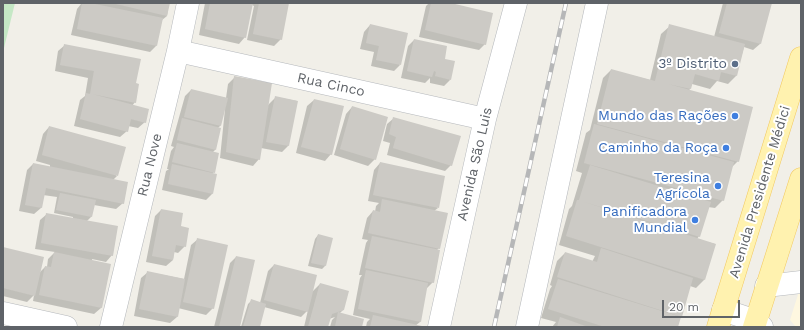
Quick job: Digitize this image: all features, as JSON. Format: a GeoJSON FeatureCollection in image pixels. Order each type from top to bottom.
{"type":"FeatureCollection","features":[{"type":"Feature","properties":{"kind":"main road","name":"Avenida Presidente Médici"},"geometry":{"type":"LineString","coordinates":[[721,318],[801,58]]}},
{"type":"Feature","properties":{"kind":"main road"},"geometry":{"type":"LineString","coordinates":[[758,325],[766,286],[801,179]]}},
{"type":"Feature","properties":{"kind":"street","name":"Rua Nove"},"geometry":{"type":"LineString","coordinates":[[111,327],[178,51],[188,3]]}},
{"type":"Feature","properties":{"kind":"street","name":"Avenida São Luis"},"geometry":{"type":"LineString","coordinates":[[439,327],[485,119],[516,3]]}},
{"type":"Feature","properties":{"kind":"street"},"geometry":{"type":"LineString","coordinates":[[527,327],[597,3]]}},
{"type":"Feature","properties":{"kind":"street","name":"Rua Cinco"},"geometry":{"type":"LineString","coordinates":[[178,51],[485,119]]}},
{"type":"Feature","properties":{"kind":"street"},"geometry":{"type":"LineString","coordinates":[[766,286],[801,282]]}},
{"type":"Feature","properties":{"kind":"street"},"geometry":{"type":"LineString","coordinates":[[3,313],[66,327]]}},
{"type":"Feature","properties":{"kind":"street"},"geometry":{"type":"LineString","coordinates":[[721,318],[758,325]]}},
{"type":"Feature","properties":{"kind":"shaded area"},"geometry":{"type":"Polygon","coordinates":[[[801,285],[801,327],[796,327],[790,320],[801,285]]]}},
{"type":"Feature","properties":{"kind":"green space"},"geometry":{"type":"Polygon","coordinates":[[[3,3],[15,3],[3,52],[3,3]]]}},
{"type":"Feature","properties":{"kind":"building"},"geometry":{"type":"Polygon","coordinates":[[[82,3],[90,3],[163,18],[157,46],[77,29],[82,3]]]}},
{"type":"Feature","properties":{"kind":"building"},"geometry":{"type":"Polygon","coordinates":[[[112,3],[170,3],[167,16],[112,3]]]}},
{"type":"Feature","properties":{"kind":"building"},"geometry":{"type":"Polygon","coordinates":[[[210,3],[253,3],[246,38],[205,29],[210,3]]]}},
{"type":"Feature","properties":{"kind":"building"},"geometry":{"type":"Polygon","coordinates":[[[259,3],[289,3],[282,40],[253,34],[259,3]]]}},
{"type":"Feature","properties":{"kind":"building"},"geometry":{"type":"Polygon","coordinates":[[[431,3],[451,3],[493,13],[486,45],[425,30],[431,3]]]}},
{"type":"Feature","properties":{"kind":"building"},"geometry":{"type":"Polygon","coordinates":[[[727,3],[772,3],[761,44],[719,33],[727,3]]]}},
{"type":"Feature","properties":{"kind":"building"},"geometry":{"type":"Polygon","coordinates":[[[370,24],[408,33],[401,65],[376,60],[379,46],[366,43],[370,24]]]}},
{"type":"Feature","properties":{"kind":"building"},"geometry":{"type":"Polygon","coordinates":[[[669,24],[745,44],[737,76],[721,72],[719,81],[695,74],[691,89],[668,84],[753,107],[739,162],[597,124],[611,69],[655,81],[669,24]]]}},
{"type":"Feature","properties":{"kind":"building"},"geometry":{"type":"Polygon","coordinates":[[[414,39],[447,46],[445,59],[455,61],[451,80],[435,76],[436,72],[434,71],[432,77],[407,71],[414,39]]]}},
{"type":"Feature","properties":{"kind":"building"},"geometry":{"type":"Polygon","coordinates":[[[64,44],[141,59],[136,83],[139,84],[136,103],[92,94],[149,109],[146,123],[131,119],[128,132],[80,119],[86,93],[90,94],[94,71],[60,65],[64,44]]]}},
{"type":"Feature","properties":{"kind":"building"},"geometry":{"type":"Polygon","coordinates":[[[234,76],[272,83],[260,160],[226,152],[234,76]]]}},
{"type":"Feature","properties":{"kind":"building"},"geometry":{"type":"Polygon","coordinates":[[[191,89],[228,98],[221,126],[184,117],[191,89]]]}},
{"type":"Feature","properties":{"kind":"building"},"geometry":{"type":"Polygon","coordinates":[[[275,96],[298,101],[289,146],[266,142],[275,96]]]}},
{"type":"Feature","properties":{"kind":"building"},"geometry":{"type":"Polygon","coordinates":[[[314,99],[344,106],[332,155],[301,147],[314,99]]]}},
{"type":"Feature","properties":{"kind":"building"},"geometry":{"type":"Polygon","coordinates":[[[352,106],[388,117],[376,160],[340,149],[352,106]]]}},
{"type":"Feature","properties":{"kind":"building"},"geometry":{"type":"Polygon","coordinates":[[[393,117],[461,136],[452,166],[393,148],[396,137],[389,134],[393,117]]]}},
{"type":"Feature","properties":{"kind":"building"},"geometry":{"type":"Polygon","coordinates":[[[182,118],[221,128],[216,150],[177,140],[182,118]]]}},
{"type":"Feature","properties":{"kind":"building"},"geometry":{"type":"Polygon","coordinates":[[[594,124],[734,162],[724,201],[584,163],[594,124]]]}},
{"type":"Feature","properties":{"kind":"building"},"geometry":{"type":"Polygon","coordinates":[[[49,126],[126,147],[118,176],[42,155],[49,126]]]}},
{"type":"Feature","properties":{"kind":"building"},"geometry":{"type":"Polygon","coordinates":[[[177,143],[219,153],[215,173],[172,162],[177,143]]]}},
{"type":"Feature","properties":{"kind":"building"},"geometry":{"type":"Polygon","coordinates":[[[380,162],[445,176],[439,208],[373,195],[380,162]]]}},
{"type":"Feature","properties":{"kind":"building"},"geometry":{"type":"Polygon","coordinates":[[[33,163],[128,182],[124,204],[46,188],[42,208],[25,205],[33,163]]]}},
{"type":"Feature","properties":{"kind":"building"},"geometry":{"type":"Polygon","coordinates":[[[172,164],[217,174],[213,194],[168,184],[172,164]]]}},
{"type":"Feature","properties":{"kind":"building"},"geometry":{"type":"Polygon","coordinates":[[[590,165],[711,202],[700,237],[581,201],[716,244],[705,280],[566,236],[590,165]]]}},
{"type":"Feature","properties":{"kind":"building"},"geometry":{"type":"Polygon","coordinates":[[[60,193],[96,200],[92,217],[56,210],[60,193]]]}},
{"type":"Feature","properties":{"kind":"building"},"geometry":{"type":"Polygon","coordinates":[[[382,199],[448,213],[440,249],[368,233],[373,210],[380,212],[382,199]]]}},
{"type":"Feature","properties":{"kind":"building"},"geometry":{"type":"Polygon","coordinates":[[[161,209],[183,213],[181,226],[189,228],[186,247],[176,245],[173,260],[152,256],[161,209]]]}},
{"type":"Feature","properties":{"kind":"building"},"geometry":{"type":"Polygon","coordinates":[[[46,213],[118,226],[113,256],[41,243],[46,213]]]}},
{"type":"Feature","properties":{"kind":"building"},"geometry":{"type":"Polygon","coordinates":[[[318,234],[333,238],[326,266],[311,263],[318,234]]]}},
{"type":"Feature","properties":{"kind":"building"},"geometry":{"type":"Polygon","coordinates":[[[372,236],[440,250],[434,283],[365,268],[372,236]]]}},
{"type":"Feature","properties":{"kind":"building"},"geometry":{"type":"Polygon","coordinates":[[[197,238],[228,245],[214,309],[183,302],[197,238]]]}},
{"type":"Feature","properties":{"kind":"building"},"geometry":{"type":"Polygon","coordinates":[[[3,247],[44,257],[35,296],[3,288],[3,247]]]}},
{"type":"Feature","properties":{"kind":"building"},"geometry":{"type":"Polygon","coordinates":[[[601,248],[693,278],[682,317],[557,277],[565,252],[597,262],[601,248]]]}},
{"type":"Feature","properties":{"kind":"building"},"geometry":{"type":"Polygon","coordinates":[[[54,252],[111,264],[102,308],[39,295],[45,266],[51,267],[54,252]]]}},
{"type":"Feature","properties":{"kind":"building"},"geometry":{"type":"Polygon","coordinates":[[[236,256],[255,260],[240,327],[219,327],[236,256]]]}},
{"type":"Feature","properties":{"kind":"building"},"geometry":{"type":"Polygon","coordinates":[[[274,264],[317,275],[308,312],[264,300],[274,264]]]}},
{"type":"Feature","properties":{"kind":"building"},"geometry":{"type":"Polygon","coordinates":[[[366,270],[428,283],[421,322],[358,309],[366,270]]]}},
{"type":"Feature","properties":{"kind":"building"},"geometry":{"type":"Polygon","coordinates":[[[147,271],[185,279],[178,317],[139,309],[147,271]]]}},
{"type":"Feature","properties":{"kind":"building"},"geometry":{"type":"Polygon","coordinates":[[[558,279],[681,317],[678,327],[605,327],[548,309],[558,279]]]}},
{"type":"Feature","properties":{"kind":"building"},"geometry":{"type":"Polygon","coordinates":[[[320,283],[349,291],[344,310],[332,314],[328,327],[308,327],[320,283]]]}},
{"type":"Feature","properties":{"kind":"building"},"geometry":{"type":"Polygon","coordinates":[[[251,299],[266,304],[260,327],[243,327],[251,299]]]}},
{"type":"Feature","properties":{"kind":"building"},"geometry":{"type":"Polygon","coordinates":[[[338,312],[364,319],[362,327],[335,327],[338,312]]]}},
{"type":"Feature","properties":{"kind":"building"},"geometry":{"type":"Polygon","coordinates":[[[373,315],[422,326],[422,327],[370,327],[373,315]]]}},
{"type":"Feature","properties":{"kind":"building"},"geometry":{"type":"Polygon","coordinates":[[[560,317],[588,327],[557,327],[560,317]]]}},
{"type":"Feature","properties":{"kind":"railway"},"geometry":{"type":"LineString","coordinates":[[494,327],[566,3]]}},
{"type":"Feature","properties":{"kind":"place","name":"3º Distrito"},"geometry":{"type":"Point","coordinates":[735,64]}},
{"type":"Feature","properties":{"kind":"place","name":"Mundo das Rações"},"geometry":{"type":"Point","coordinates":[735,116]}},
{"type":"Feature","properties":{"kind":"place","name":"Caminho da Roça"},"geometry":{"type":"Point","coordinates":[726,148]}},
{"type":"Feature","properties":{"kind":"place","name":"Teresina Agrícola"},"geometry":{"type":"Point","coordinates":[718,186]}},
{"type":"Feature","properties":{"kind":"place","name":"Panificadora Mundial"},"geometry":{"type":"Point","coordinates":[695,220]}}]}
